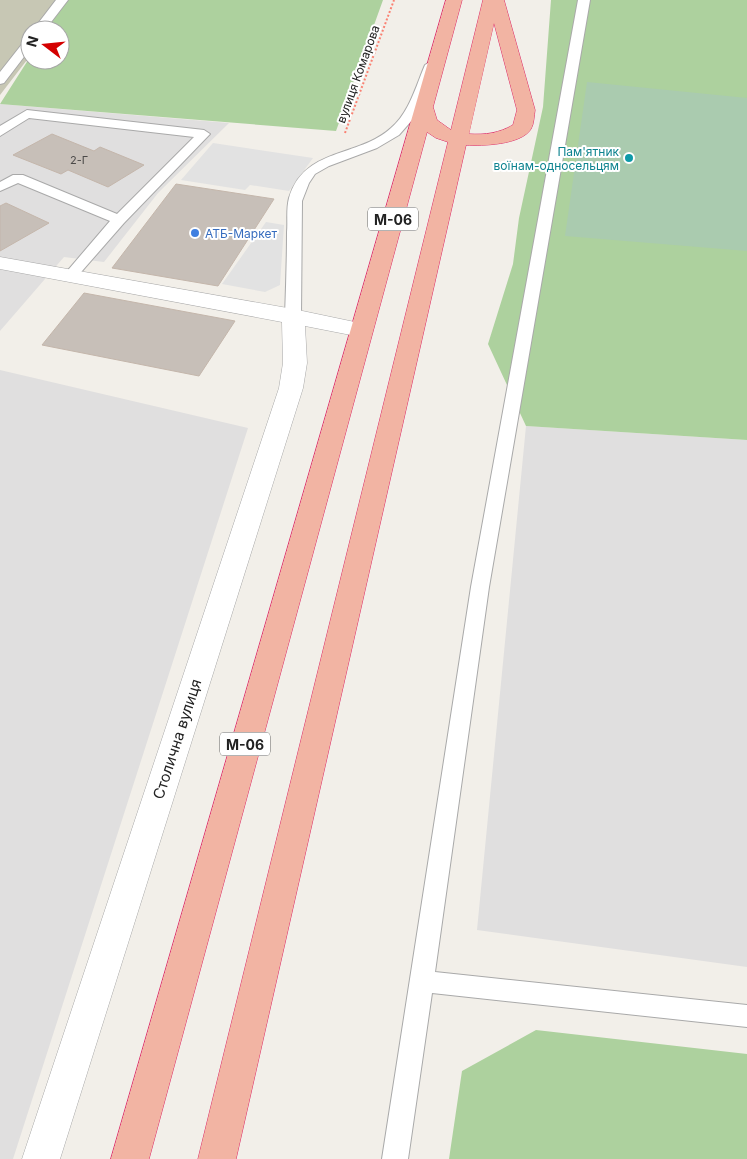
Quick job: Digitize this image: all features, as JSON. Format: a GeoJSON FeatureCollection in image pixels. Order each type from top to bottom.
{"type":"FeatureCollection","features":[{"type":"Feature","properties":{"kind":"highway","name":"М-06"},"geometry":{"type":"LineString","coordinates":[[130,1159],[454,0]]}},
{"type":"Feature","properties":{"kind":"highway","name":"М-06"},"geometry":{"type":"LineString","coordinates":[[217,1159],[444,198],[460,139],[491,0]]}},
{"type":"Feature","properties":{"kind":"highway"},"geometry":{"type":"LineString","coordinates":[[424,108],[428,123],[438,131],[460,139],[478,140],[505,137],[522,128],[526,110],[496,0]]}},
{"type":"Feature","properties":{"kind":"street"},"geometry":{"type":"LineString","coordinates":[[0,263],[361,330]]}},
{"type":"Feature","properties":{"kind":"street","name":"Столична вулиця"},"geometry":{"type":"LineString","coordinates":[[41,1159],[291,388],[295,364],[293,316]]}},
{"type":"Feature","properties":{"kind":"lane"},"geometry":{"type":"LineString","coordinates":[[46,20],[62,0]]}},
{"type":"Feature","properties":{"kind":"lane"},"geometry":{"type":"LineString","coordinates":[[395,1159],[480,587],[584,0]]}},
{"type":"Feature","properties":{"kind":"lane"},"geometry":{"type":"LineString","coordinates":[[293,316],[295,201],[299,188],[313,169],[370,145],[387,136],[403,124],[443,42]]}},
{"type":"Feature","properties":{"kind":"lane"},"geometry":{"type":"LineString","coordinates":[[0,80],[20,54]]}},
{"type":"Feature","properties":{"kind":"lane"},"geometry":{"type":"LineString","coordinates":[[0,132],[27,114],[204,134],[119,220],[70,276]]}},
{"type":"Feature","properties":{"kind":"lane"},"geometry":{"type":"LineString","coordinates":[[0,169],[119,220]]}},
{"type":"Feature","properties":{"kind":"lane"},"geometry":{"type":"LineString","coordinates":[[0,188],[18,178]]}},
{"type":"Feature","properties":{"kind":"lane"},"geometry":{"type":"LineString","coordinates":[[422,981],[747,1016]]}},
{"type":"Feature","properties":{"kind":"path","name":"вулиця Комарова"},"geometry":{"type":"LineString","coordinates":[[344,136],[394,0]]}},
{"type":"Feature","properties":{"kind":"shaded area"},"geometry":{"type":"Polygon","coordinates":[[[0,0],[73,0],[58,20],[20,20],[20,69],[0,95],[0,0]]]}},
{"type":"Feature","properties":{"kind":"shaded area"},"geometry":{"type":"Polygon","coordinates":[[[0,104],[229,123],[158,193],[104,262],[64,257],[0,331],[0,104]]]}},
{"type":"Feature","properties":{"kind":"shaded area"},"geometry":{"type":"Polygon","coordinates":[[[213,143],[313,158],[289,191],[250,185],[245,190],[181,180],[213,143]]]}},
{"type":"Feature","properties":{"kind":"shaded area"},"geometry":{"type":"Polygon","coordinates":[[[266,222],[284,225],[280,285],[265,292],[222,284],[266,222]]]}},
{"type":"Feature","properties":{"kind":"shaded area"},"geometry":{"type":"Polygon","coordinates":[[[0,370],[248,428],[13,1159],[0,1159],[0,370]]]}},
{"type":"Feature","properties":{"kind":"shaded area"},"geometry":{"type":"Polygon","coordinates":[[[526,426],[747,440],[747,967],[477,930],[526,426]]]}},
{"type":"Feature","properties":{"kind":"green space"},"geometry":{"type":"Polygon","coordinates":[[[66,0],[383,0],[336,131],[0,104],[22,70],[70,70],[70,20],[53,20],[66,0]]]}},
{"type":"Feature","properties":{"kind":"green space"},"geometry":{"type":"Polygon","coordinates":[[[551,0],[747,0],[747,440],[526,426],[488,344],[513,264],[519,218],[543,107],[551,0]]]}},
{"type":"Feature","properties":{"kind":"green space"},"geometry":{"type":"Polygon","coordinates":[[[587,82],[747,98],[747,251],[565,236],[587,82]]]}},
{"type":"Feature","properties":{"kind":"green space"},"geometry":{"type":"Polygon","coordinates":[[[536,1030],[747,1054],[747,1159],[449,1159],[462,1071],[536,1030]]]}},
{"type":"Feature","properties":{"kind":"building"},"geometry":{"type":"Polygon","coordinates":[[[52,134],[94,151],[100,147],[144,165],[108,187],[68,170],[61,174],[13,155],[52,134]]]}},
{"type":"Feature","properties":{"kind":"building","name":"АТБ-Маркет"},"geometry":{"type":"Polygon","coordinates":[[[176,184],[274,199],[218,286],[112,268],[176,184]]]}},
{"type":"Feature","properties":{"kind":"building"},"geometry":{"type":"Polygon","coordinates":[[[6,203],[49,223],[0,251],[0,206],[6,203]]]}},
{"type":"Feature","properties":{"kind":"building"},"geometry":{"type":"Polygon","coordinates":[[[84,293],[235,321],[199,376],[42,345],[84,293]]]}},
{"type":"Feature","properties":{"kind":"place","name":"Пам'ятник воїнам-односельцям"},"geometry":{"type":"Point","coordinates":[629,158]}},
{"type":"Feature","properties":{"kind":"place","name":"АТБ-Маркет"},"geometry":{"type":"Point","coordinates":[195,233]}}]}
